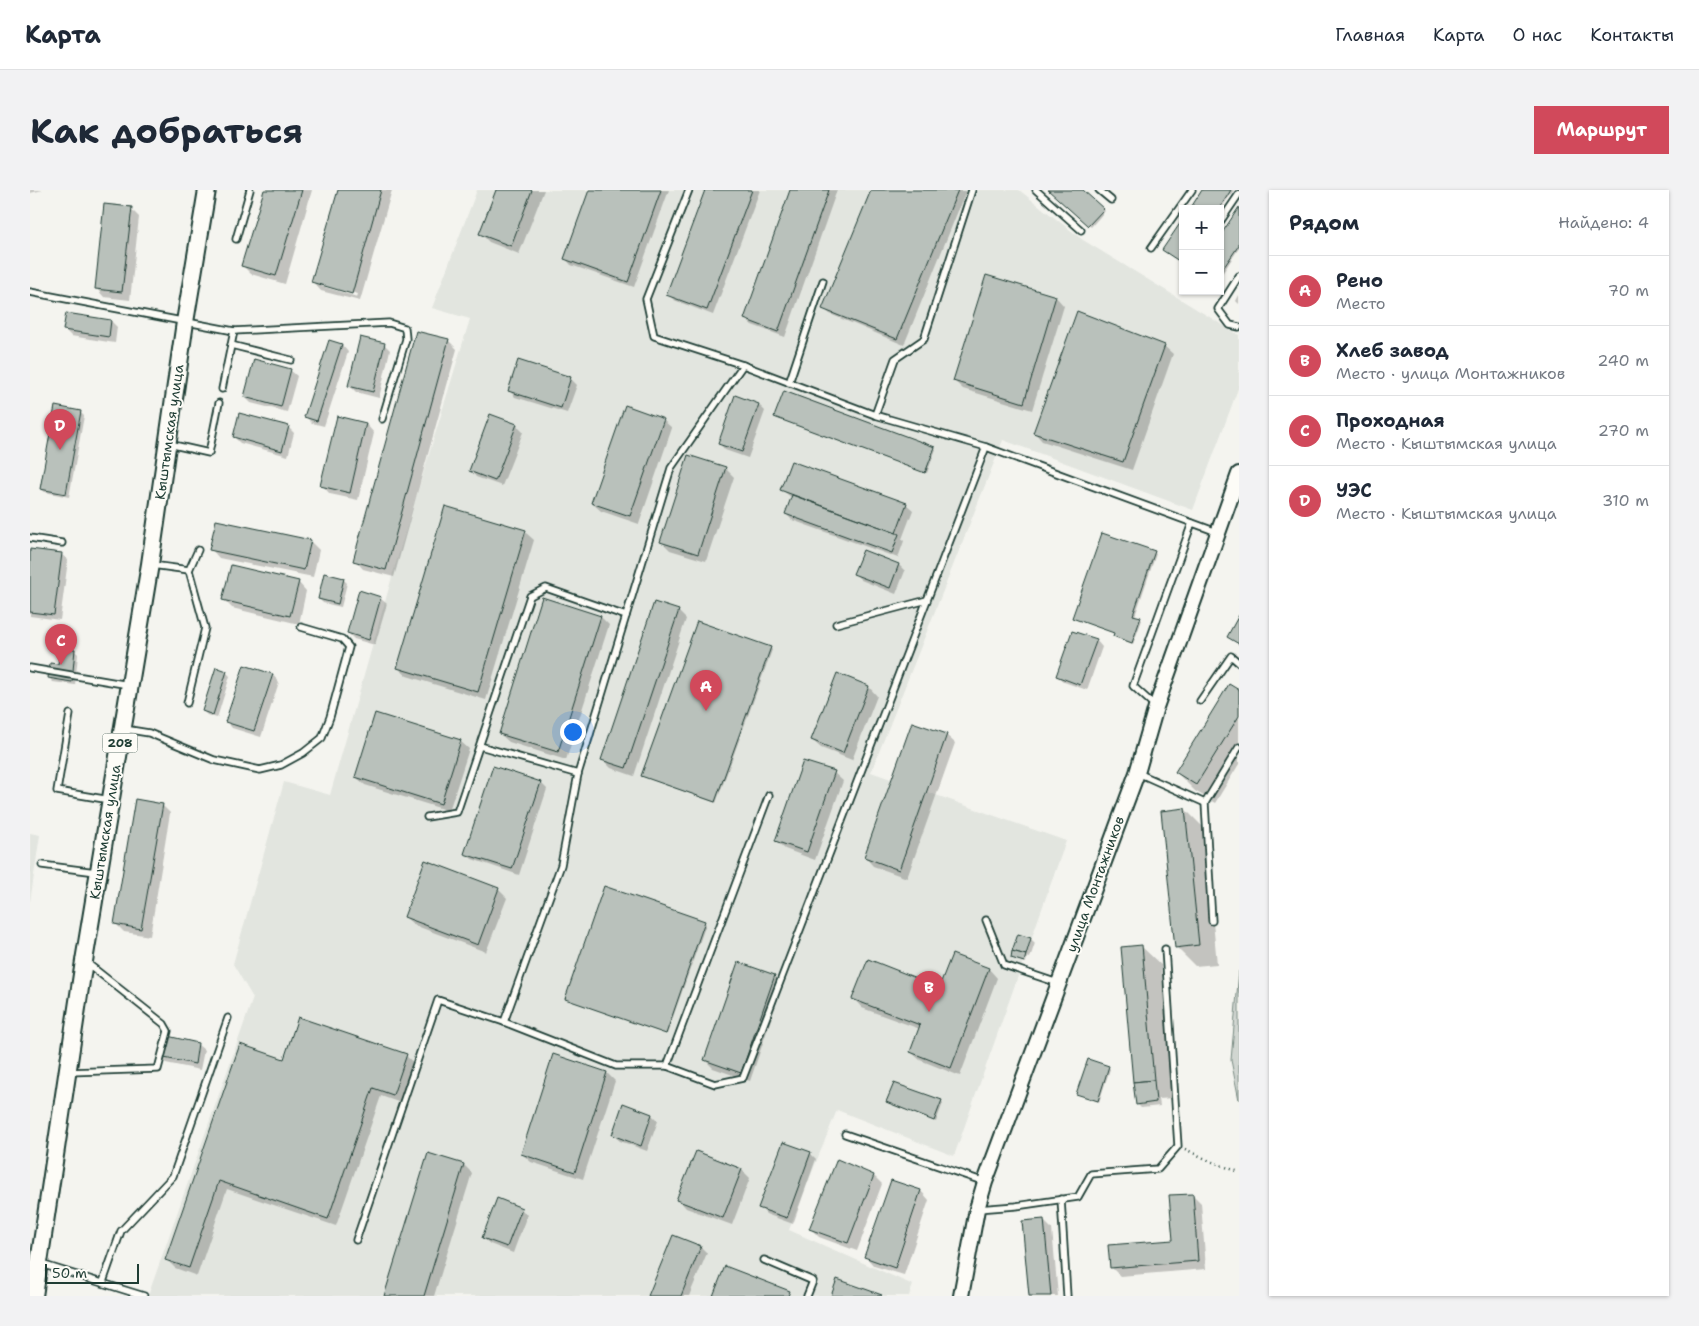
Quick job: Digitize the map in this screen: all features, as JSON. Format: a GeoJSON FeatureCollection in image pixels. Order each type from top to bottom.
{"type":"FeatureCollection","features":[{"type":"Feature","properties":{"kind":"main road","name":"Кыштымская улица"},"geometry":{"type":"LineString","coordinates":[[34,1296],[36,1268],[66,1072],[150,564],[185,322],[207,190]]}},
{"type":"Feature","properties":{"kind":"street","name":"улица Монтажников"},"geometry":{"type":"LineString","coordinates":[[960,1296],[977,1209],[985,1182],[1137,773],[1156,707],[1239,474]]}},
{"type":"Feature","properties":{"kind":"lane"},"geometry":{"type":"LineString","coordinates":[[236,239],[250,190]]}},
{"type":"Feature","properties":{"kind":"lane"},"geometry":{"type":"LineString","coordinates":[[689,190],[646,299],[654,336],[743,365],[875,415],[986,447],[1217,532]]}},
{"type":"Feature","properties":{"kind":"lane"},"geometry":{"type":"LineString","coordinates":[[875,415],[895,359],[924,339],[972,190]]}},
{"type":"Feature","properties":{"kind":"lane"},"geometry":{"type":"LineString","coordinates":[[1036,190],[1081,230]]}},
{"type":"Feature","properties":{"kind":"lane"},"geometry":{"type":"LineString","coordinates":[[1099,190],[1111,200]]}},
{"type":"Feature","properties":{"kind":"lane"},"geometry":{"type":"LineString","coordinates":[[1151,248],[1192,190]]}},
{"type":"Feature","properties":{"kind":"lane"},"geometry":{"type":"LineString","coordinates":[[1224,216],[1239,194]]}},
{"type":"Feature","properties":{"kind":"lane"},"geometry":{"type":"LineString","coordinates":[[1239,276],[1218,309],[1230,325],[1239,327]]}},
{"type":"Feature","properties":{"kind":"lane"},"geometry":{"type":"LineString","coordinates":[[789,383],[823,281]]}},
{"type":"Feature","properties":{"kind":"lane"},"geometry":{"type":"LineString","coordinates":[[30,292],[234,332],[389,323],[405,328],[406,339],[382,419]]}},
{"type":"Feature","properties":{"kind":"lane"},"geometry":{"type":"LineString","coordinates":[[222,389],[234,332]]}},
{"type":"Feature","properties":{"kind":"lane"},"geometry":{"type":"LineString","coordinates":[[232,344],[291,360]]}},
{"type":"Feature","properties":{"kind":"lane"},"geometry":{"type":"LineString","coordinates":[[504,1022],[561,865],[578,774],[671,468],[743,365]]}},
{"type":"Feature","properties":{"kind":"lane"},"geometry":{"type":"LineString","coordinates":[[167,444],[209,453],[219,403]]}},
{"type":"Feature","properties":{"kind":"lane"},"geometry":{"type":"LineString","coordinates":[[356,1240],[438,1000],[504,1022],[616,1066],[667,1066],[715,1084],[743,1078],[986,447]]}},
{"type":"Feature","properties":{"kind":"lane"},"geometry":{"type":"LineString","coordinates":[[1156,707],[1133,686],[1192,523]]}},
{"type":"Feature","properties":{"kind":"lane"},"geometry":{"type":"LineString","coordinates":[[30,538],[62,543]]}},
{"type":"Feature","properties":{"kind":"lane"},"geometry":{"type":"LineString","coordinates":[[187,702],[204,628],[189,570],[198,550]]}},
{"type":"Feature","properties":{"kind":"lane"},"geometry":{"type":"LineString","coordinates":[[150,564],[189,570]]}},
{"type":"Feature","properties":{"kind":"lane"},"geometry":{"type":"LineString","coordinates":[[427,818],[457,812],[530,596],[546,588],[626,616]]}},
{"type":"Feature","properties":{"kind":"lane"},"geometry":{"type":"LineString","coordinates":[[836,624],[927,600]]}},
{"type":"Feature","properties":{"kind":"lane"},"geometry":{"type":"LineString","coordinates":[[122,728],[149,734],[214,760],[260,770],[281,765],[303,753],[322,738],[330,717],[349,647],[342,639],[300,626]]}},
{"type":"Feature","properties":{"kind":"lane"},"geometry":{"type":"LineString","coordinates":[[1200,701],[1231,656],[1239,662]]}},
{"type":"Feature","properties":{"kind":"lane"},"geometry":{"type":"LineString","coordinates":[[30,668],[129,684]]}},
{"type":"Feature","properties":{"kind":"lane"},"geometry":{"type":"LineString","coordinates":[[70,714],[57,791],[110,800]]}},
{"type":"Feature","properties":{"kind":"lane"},"geometry":{"type":"LineString","coordinates":[[480,746],[578,774]]}},
{"type":"Feature","properties":{"kind":"lane"},"geometry":{"type":"LineString","coordinates":[[1212,921],[1204,802],[1239,747]]}},
{"type":"Feature","properties":{"kind":"lane"},"geometry":{"type":"LineString","coordinates":[[1137,773],[1204,802]]}},
{"type":"Feature","properties":{"kind":"lane"},"geometry":{"type":"LineString","coordinates":[[667,1066],[769,795]]}},
{"type":"Feature","properties":{"kind":"lane"},"geometry":{"type":"LineString","coordinates":[[42,865],[98,872]]}},
{"type":"Feature","properties":{"kind":"lane"},"geometry":{"type":"LineString","coordinates":[[986,920],[1004,965],[1058,983]]}},
{"type":"Feature","properties":{"kind":"lane"},"geometry":{"type":"LineString","coordinates":[[977,1209],[1078,1198],[1091,1174],[1158,1169],[1178,1146],[1165,948]]}},
{"type":"Feature","properties":{"kind":"lane"},"geometry":{"type":"LineString","coordinates":[[66,1072],[158,1069],[168,1031],[164,1024],[84,960]]}},
{"type":"Feature","properties":{"kind":"lane"},"geometry":{"type":"LineString","coordinates":[[103,1282],[121,1231],[173,1176],[228,1018]]}},
{"type":"Feature","properties":{"kind":"lane"},"geometry":{"type":"LineString","coordinates":[[845,1134],[985,1182]]}},
{"type":"Feature","properties":{"kind":"lane"},"geometry":{"type":"LineString","coordinates":[[1061,1199],[1067,1296]]}},
{"type":"Feature","properties":{"kind":"lane"},"geometry":{"type":"LineString","coordinates":[[764,1260],[813,1281],[807,1296]]}},
{"type":"Feature","properties":{"kind":"lane"},"geometry":{"type":"LineString","coordinates":[[36,1268],[103,1282],[140,1295]]}},
{"type":"Feature","properties":{"kind":"path"},"geometry":{"type":"LineString","coordinates":[[1178,1146],[1239,1172]]}},
{"type":"Feature","properties":{"kind":"shaded area"},"geometry":{"type":"Polygon","coordinates":[[[477,190],[1019,190],[1083,240],[1239,335],[1239,386],[1193,510],[1003,440],[871,772],[1066,841],[954,1156],[837,1110],[789,1230],[913,1285],[909,1296],[148,1296],[253,998],[233,964],[284,782],[330,795],[396,563],[470,319],[432,308],[477,190]]]}},
{"type":"Feature","properties":{"kind":"shaded area"},"geometry":{"type":"Polygon","coordinates":[[[30,833],[40,835],[30,902],[30,833]]]}},
{"type":"Feature","properties":{"kind":"shaded area"},"geometry":{"type":"Polygon","coordinates":[[[1239,971],[1239,1100],[1231,1060],[1239,971]]]}},
{"type":"Feature","properties":{"kind":"building"},"geometry":{"type":"Polygon","coordinates":[[[264,190],[302,190],[276,276],[241,266],[264,190]]]}},
{"type":"Feature","properties":{"kind":"building"},"geometry":{"type":"Polygon","coordinates":[[[338,190],[381,190],[352,294],[311,282],[338,190]]]}},
{"type":"Feature","properties":{"kind":"building"},"geometry":{"type":"Polygon","coordinates":[[[496,190],[532,190],[511,246],[479,234],[496,190]]]}},
{"type":"Feature","properties":{"kind":"building"},"geometry":{"type":"Polygon","coordinates":[[[589,190],[661,190],[628,282],[564,259],[589,190]]]}},
{"type":"Feature","properties":{"kind":"building"},"geometry":{"type":"Polygon","coordinates":[[[705,190],[752,190],[707,310],[666,295],[705,190]]]}},
{"type":"Feature","properties":{"kind":"building"},"geometry":{"type":"Polygon","coordinates":[[[790,190],[829,190],[778,332],[744,319],[790,190]]]}},
{"type":"Feature","properties":{"kind":"building"},"geometry":{"type":"Polygon","coordinates":[[[871,190],[958,190],[897,339],[822,309],[871,190]]]}},
{"type":"Feature","properties":{"kind":"building"},"geometry":{"type":"Polygon","coordinates":[[[1048,190],[1083,190],[1104,209],[1088,226],[1048,190]]]}},
{"type":"Feature","properties":{"kind":"building"},"geometry":{"type":"Polygon","coordinates":[[[1202,190],[1231,190],[1222,205],[1193,205],[1202,190]]]}},
{"type":"Feature","properties":{"kind":"building"},"geometry":{"type":"Polygon","coordinates":[[[104,204],[132,207],[122,292],[95,289],[104,204]]]}},
{"type":"Feature","properties":{"kind":"building"},"geometry":{"type":"Polygon","coordinates":[[[1239,207],[1239,245],[1224,267],[1224,250],[1224,230],[1239,207]]]}},
{"type":"Feature","properties":{"kind":"building"},"geometry":{"type":"Polygon","coordinates":[[[1179,225],[1179,261],[1162,250],[1179,225]]]}},
{"type":"Feature","properties":{"kind":"building"},"geometry":{"type":"Polygon","coordinates":[[[986,275],[1056,296],[1024,403],[953,381],[986,275]]]}},
{"type":"Feature","properties":{"kind":"building"},"geometry":{"type":"Polygon","coordinates":[[[1077,311],[1165,345],[1123,462],[1033,433],[1077,311]]]}},
{"type":"Feature","properties":{"kind":"building"},"geometry":{"type":"Polygon","coordinates":[[[66,313],[111,320],[109,337],[63,330],[66,313]]]}},
{"type":"Feature","properties":{"kind":"building"},"geometry":{"type":"Polygon","coordinates":[[[416,331],[449,339],[386,570],[353,561],[416,331]]]}},
{"type":"Feature","properties":{"kind":"building"},"geometry":{"type":"Polygon","coordinates":[[[360,337],[385,343],[373,392],[348,386],[360,337]]]}},
{"type":"Feature","properties":{"kind":"building"},"geometry":{"type":"Polygon","coordinates":[[[329,340],[342,344],[317,421],[304,417],[329,340]]]}},
{"type":"Feature","properties":{"kind":"building"},"geometry":{"type":"Polygon","coordinates":[[[254,359],[291,369],[281,407],[244,397],[254,359]]]}},
{"type":"Feature","properties":{"kind":"building"},"geometry":{"type":"Polygon","coordinates":[[[518,360],[571,377],[561,408],[508,391],[518,360]]]}},
{"type":"Feature","properties":{"kind":"building"},"geometry":{"type":"Polygon","coordinates":[[[784,391],[935,447],[925,473],[774,417],[784,391]]]}},
{"type":"Feature","properties":{"kind":"building"},"geometry":{"type":"Polygon","coordinates":[[[735,395],[759,404],[742,452],[718,444],[735,395]]]}},
{"type":"Feature","properties":{"kind":"building"},"geometry":{"type":"Polygon","coordinates":[[[625,405],[664,419],[630,516],[591,503],[625,405]]]}},
{"type":"Feature","properties":{"kind":"building"},"geometry":{"type":"Polygon","coordinates":[[[55,406],[81,411],[66,494],[40,489],[55,406]]]}},
{"type":"Feature","properties":{"kind":"building"},"geometry":{"type":"Polygon","coordinates":[[[239,413],[289,426],[282,451],[233,437],[239,413]]]}},
{"type":"Feature","properties":{"kind":"building"},"geometry":{"type":"Polygon","coordinates":[[[490,414],[517,424],[495,481],[469,471],[490,414]]]}},
{"type":"Feature","properties":{"kind":"building"},"geometry":{"type":"Polygon","coordinates":[[[337,416],[366,423],[350,493],[320,486],[337,416]]]}},
{"type":"Feature","properties":{"kind":"building"},"geometry":{"type":"Polygon","coordinates":[[[688,455],[726,467],[698,554],[660,542],[688,455]]]}},
{"type":"Feature","properties":{"kind":"building"},"geometry":{"type":"Polygon","coordinates":[[[791,461],[907,503],[896,533],[780,490],[791,461]]]}},
{"type":"Feature","properties":{"kind":"building"},"geometry":{"type":"Polygon","coordinates":[[[792,495],[899,534],[892,553],[785,514],[792,495]]]}},
{"type":"Feature","properties":{"kind":"building"},"geometry":{"type":"Polygon","coordinates":[[[445,506],[526,530],[478,692],[397,668],[445,506]]]}},
{"type":"Feature","properties":{"kind":"building"},"geometry":{"type":"Polygon","coordinates":[[[216,520],[311,540],[304,570],[209,550],[216,520]]]}},
{"type":"Feature","properties":{"kind":"building"},"geometry":{"type":"Polygon","coordinates":[[[1102,533],[1155,551],[1133,615],[1141,617],[1132,643],[1113,636],[1114,633],[1072,618],[1102,533]]]}},
{"type":"Feature","properties":{"kind":"building"},"geometry":{"type":"Polygon","coordinates":[[[30,549],[62,553],[54,615],[30,612],[30,549]]]}},
{"type":"Feature","properties":{"kind":"building"},"geometry":{"type":"Polygon","coordinates":[[[863,550],[899,564],[890,588],[853,574],[863,550]]]}},
{"type":"Feature","properties":{"kind":"building"},"geometry":{"type":"Polygon","coordinates":[[[231,565],[299,581],[290,616],[222,600],[231,565]]]}},
{"type":"Feature","properties":{"kind":"building"},"geometry":{"type":"Polygon","coordinates":[[[324,573],[344,578],[338,604],[318,599],[324,573]]]}},
{"type":"Feature","properties":{"kind":"building"},"geometry":{"type":"Polygon","coordinates":[[[359,590],[381,597],[369,640],[347,633],[359,590]]]}},
{"type":"Feature","properties":{"kind":"building"},"geometry":{"type":"Polygon","coordinates":[[[542,597],[601,616],[558,752],[499,734],[542,597]]]}},
{"type":"Feature","properties":{"kind":"building"},"geometry":{"type":"Polygon","coordinates":[[[654,602],[679,610],[626,768],[601,760],[654,602]]]}},
{"type":"Feature","properties":{"kind":"building"},"geometry":{"type":"Polygon","coordinates":[[[1239,615],[1239,644],[1227,637],[1239,615]]]}},
{"type":"Feature","properties":{"kind":"building"},"geometry":{"type":"Polygon","coordinates":[[[697,621],[771,647],[715,802],[641,776],[697,621]]]}},
{"type":"Feature","properties":{"kind":"building"},"geometry":{"type":"Polygon","coordinates":[[[1072,631],[1097,639],[1080,685],[1056,676],[1072,631]]]}},
{"type":"Feature","properties":{"kind":"building"},"geometry":{"type":"Polygon","coordinates":[[[61,647],[75,649],[72,682],[48,678],[50,663],[58,664],[61,647]]]}},
{"type":"Feature","properties":{"kind":"building"},"geometry":{"type":"Polygon","coordinates":[[[244,665],[273,674],[254,731],[225,722],[244,665]]]}},
{"type":"Feature","properties":{"kind":"building"},"geometry":{"type":"Polygon","coordinates":[[[216,667],[227,671],[213,715],[202,711],[216,667]]]}},
{"type":"Feature","properties":{"kind":"building"},"geometry":{"type":"Polygon","coordinates":[[[837,673],[869,686],[843,753],[811,740],[837,673]]]}},
{"type":"Feature","properties":{"kind":"building"},"geometry":{"type":"Polygon","coordinates":[[[1229,684],[1239,690],[1239,716],[1196,785],[1175,772],[1229,684]]]}},
{"type":"Feature","properties":{"kind":"building"},"geometry":{"type":"Polygon","coordinates":[[[375,713],[461,740],[441,804],[355,777],[375,713]]]}},
{"type":"Feature","properties":{"kind":"building"},"geometry":{"type":"Polygon","coordinates":[[[912,722],[947,734],[899,870],[864,857],[912,722]]]}},
{"type":"Feature","properties":{"kind":"building"},"geometry":{"type":"Polygon","coordinates":[[[803,761],[835,771],[807,852],[775,841],[803,761]]]}},
{"type":"Feature","properties":{"kind":"building"},"geometry":{"type":"Polygon","coordinates":[[[493,766],[541,782],[512,869],[464,854],[493,766]]]}},
{"type":"Feature","properties":{"kind":"building"},"geometry":{"type":"Polygon","coordinates":[[[135,799],[163,804],[141,929],[114,924],[135,799]]]}},
{"type":"Feature","properties":{"kind":"building"},"geometry":{"type":"Polygon","coordinates":[[[1185,808],[1199,945],[1175,948],[1161,811],[1185,808]]]}},
{"type":"Feature","properties":{"kind":"building"},"geometry":{"type":"Polygon","coordinates":[[[425,860],[499,888],[478,945],[404,917],[425,860]]]}},
{"type":"Feature","properties":{"kind":"building"},"geometry":{"type":"Polygon","coordinates":[[[604,886],[705,921],[666,1034],[565,999],[604,886]]]}},
{"type":"Feature","properties":{"kind":"building"},"geometry":{"type":"Polygon","coordinates":[[[1018,934],[1031,938],[1026,955],[1012,951],[1018,934]]]}},
{"type":"Feature","properties":{"kind":"building"},"geometry":{"type":"Polygon","coordinates":[[[1142,945],[1154,1080],[1133,1082],[1121,947],[1142,945]]]}},
{"type":"Feature","properties":{"kind":"building"},"geometry":{"type":"Polygon","coordinates":[[[1012,951],[1026,955],[1024,962],[1011,958],[1012,951]]]}},
{"type":"Feature","properties":{"kind":"building"},"geometry":{"type":"Polygon","coordinates":[[[952,954],[989,968],[951,1068],[910,1052],[920,1025],[852,999],[868,959],[939,987],[952,954]]]}},
{"type":"Feature","properties":{"kind":"building"},"geometry":{"type":"Polygon","coordinates":[[[738,962],[775,975],[741,1073],[704,1060],[738,962]]]}},
{"type":"Feature","properties":{"kind":"building"},"geometry":{"type":"Polygon","coordinates":[[[298,1017],[407,1054],[393,1095],[373,1088],[328,1219],[219,1181],[189,1268],[165,1260],[240,1044],[284,1059],[298,1017]]]}},
{"type":"Feature","properties":{"kind":"building"},"geometry":{"type":"Polygon","coordinates":[[[163,1035],[198,1043],[195,1064],[159,1057],[163,1035]]]}},
{"type":"Feature","properties":{"kind":"building"},"geometry":{"type":"Polygon","coordinates":[[[553,1054],[607,1072],[575,1172],[521,1154],[553,1054]]]}},
{"type":"Feature","properties":{"kind":"building"},"geometry":{"type":"Polygon","coordinates":[[[1088,1059],[1109,1066],[1098,1101],[1076,1094],[1088,1059]]]}},
{"type":"Feature","properties":{"kind":"building"},"geometry":{"type":"Polygon","coordinates":[[[1154,1080],[1156,1102],[1136,1105],[1133,1082],[1154,1080]]]}},
{"type":"Feature","properties":{"kind":"building"},"geometry":{"type":"Polygon","coordinates":[[[894,1083],[942,1100],[934,1121],[886,1102],[894,1083]]]}},
{"type":"Feature","properties":{"kind":"building"},"geometry":{"type":"Polygon","coordinates":[[[623,1103],[652,1114],[641,1146],[612,1135],[623,1103]]]}},
{"type":"Feature","properties":{"kind":"building"},"geometry":{"type":"Polygon","coordinates":[[[783,1142],[811,1152],[787,1218],[758,1208],[783,1142]]]}},
{"type":"Feature","properties":{"kind":"building"},"geometry":{"type":"Polygon","coordinates":[[[696,1151],[742,1169],[723,1218],[676,1200],[696,1151]]]}},
{"type":"Feature","properties":{"kind":"building"},"geometry":{"type":"Polygon","coordinates":[[[428,1153],[464,1164],[424,1296],[384,1296],[428,1153]]]}},
{"type":"Feature","properties":{"kind":"building"},"geometry":{"type":"Polygon","coordinates":[[[837,1159],[874,1175],[848,1243],[809,1229],[837,1159]]]}},
{"type":"Feature","properties":{"kind":"building"},"geometry":{"type":"Polygon","coordinates":[[[891,1180],[921,1190],[895,1268],[864,1257],[891,1180]]]}},
{"type":"Feature","properties":{"kind":"building"},"geometry":{"type":"Polygon","coordinates":[[[1193,1194],[1198,1261],[1110,1268],[1108,1245],[1173,1240],[1169,1195],[1193,1194]]]}},
{"type":"Feature","properties":{"kind":"building"},"geometry":{"type":"Polygon","coordinates":[[[497,1198],[522,1208],[507,1247],[482,1238],[497,1198]]]}},
{"type":"Feature","properties":{"kind":"building"},"geometry":{"type":"Polygon","coordinates":[[[1044,1219],[1051,1296],[1029,1296],[1022,1221],[1044,1219]]]}},
{"type":"Feature","properties":{"kind":"building"},"geometry":{"type":"Polygon","coordinates":[[[673,1235],[701,1246],[681,1296],[648,1296],[673,1235]]]}},
{"type":"Feature","properties":{"kind":"building"},"geometry":{"type":"Polygon","coordinates":[[[725,1266],[790,1291],[788,1296],[713,1296],[725,1266]]]}},
{"type":"Feature","properties":{"kind":"building"},"geometry":{"type":"Polygon","coordinates":[[[837,1279],[882,1295],[831,1296],[837,1279]]]}},
{"type":"Feature","properties":{"kind":"place","name":"УЭС"},"geometry":{"type":"Point","coordinates":[60,450]}},
{"type":"Feature","properties":{"kind":"place","name":"Проходная"},"geometry":{"type":"Point","coordinates":[61,665]}},
{"type":"Feature","properties":{"kind":"place","name":"Рено"},"geometry":{"type":"Point","coordinates":[706,711]}},
{"type":"Feature","properties":{"kind":"place","name":"Хлеб завод"},"geometry":{"type":"Point","coordinates":[929,1012]}}]}
